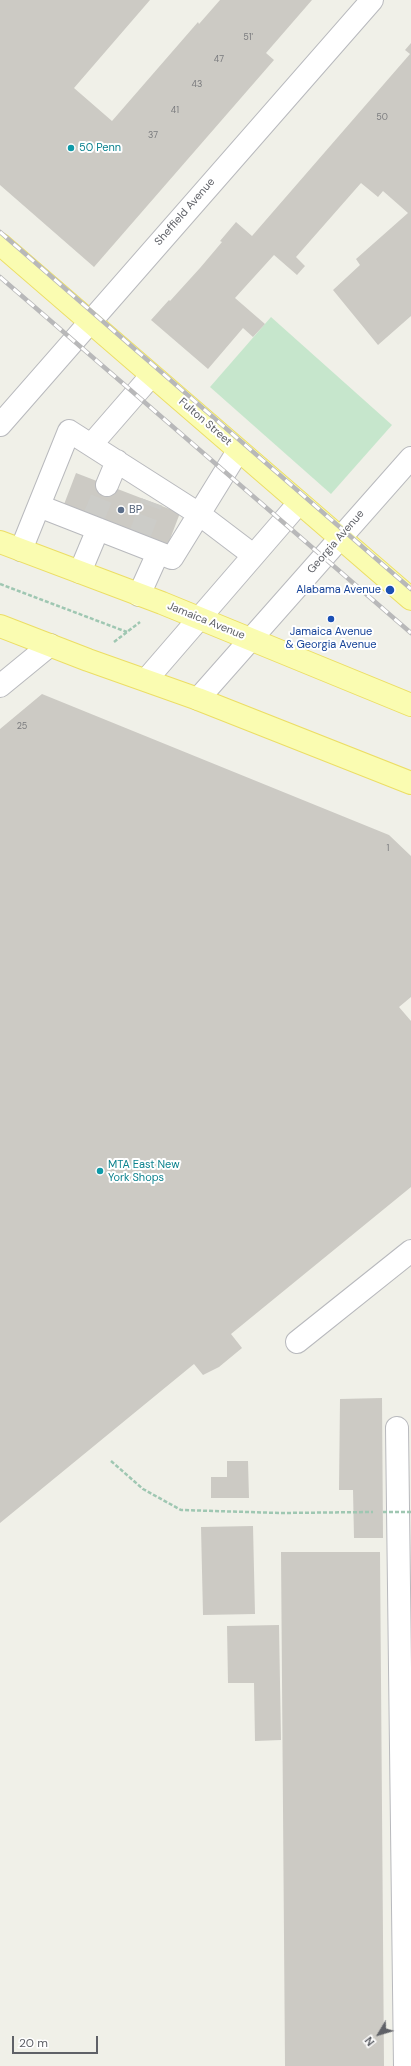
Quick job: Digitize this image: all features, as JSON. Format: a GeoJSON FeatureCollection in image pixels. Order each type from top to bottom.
{"type":"FeatureCollection","features":[{"type":"Feature","properties":{"kind":"main road","name":"Fulton Street"},"geometry":{"type":"LineString","coordinates":[[0,244],[411,599]]}},
{"type":"Feature","properties":{"kind":"main road","name":"Jamaica Avenue"},"geometry":{"type":"LineString","coordinates":[[0,542],[251,639],[411,705]]}},
{"type":"Feature","properties":{"kind":"main road"},"geometry":{"type":"LineString","coordinates":[[0,626],[198,699],[411,783]]}},
{"type":"Feature","properties":{"kind":"street","name":"Sheffield Avenue"},"geometry":{"type":"LineString","coordinates":[[0,425],[372,0]]}},
{"type":"Feature","properties":{"kind":"street"},"geometry":{"type":"LineString","coordinates":[[91,445],[151,376]]}},
{"type":"Feature","properties":{"kind":"street"},"geometry":{"type":"LineString","coordinates":[[21,550],[69,431],[117,461],[155,495],[199,514],[253,555]]}},
{"type":"Feature","properties":{"kind":"street"},"geometry":{"type":"LineString","coordinates":[[39,506],[138,540],[158,552],[172,558],[238,451]]}},
{"type":"Feature","properties":{"kind":"street","name":"Georgia Avenue"},"geometry":{"type":"LineString","coordinates":[[198,699],[411,458]]}},
{"type":"Feature","properties":{"kind":"street"},"geometry":{"type":"LineString","coordinates":[[107,485],[117,461]]}},
{"type":"Feature","properties":{"kind":"street"},"geometry":{"type":"LineString","coordinates":[[146,680],[198,618],[299,503]]}},
{"type":"Feature","properties":{"kind":"street"},"geometry":{"type":"LineString","coordinates":[[80,572],[94,524]]}},
{"type":"Feature","properties":{"kind":"street"},"geometry":{"type":"LineString","coordinates":[[139,595],[158,552]]}},
{"type":"Feature","properties":{"kind":"street"},"geometry":{"type":"LineString","coordinates":[[0,686],[50,645]]}},
{"type":"Feature","properties":{"kind":"street"},"geometry":{"type":"LineString","coordinates":[[297,1342],[411,1251]]}},
{"type":"Feature","properties":{"kind":"street"},"geometry":{"type":"LineString","coordinates":[[397,1428],[405,2066]]}},
{"type":"Feature","properties":{"kind":"path"},"geometry":{"type":"LineString","coordinates":[[0,584],[127,632]]}},
{"type":"Feature","properties":{"kind":"path"},"geometry":{"type":"LineString","coordinates":[[110,645],[141,621]]}},
{"type":"Feature","properties":{"kind":"path"},"geometry":{"type":"LineString","coordinates":[[111,1462],[144,1489],[181,1510],[281,1513],[411,1512]]}},
{"type":"Feature","properties":{"kind":"green space"},"geometry":{"type":"Polygon","coordinates":[[[271,317],[392,425],[331,494],[210,387],[271,317]]]}},
{"type":"Feature","properties":{"kind":"building","name":"50 Penn"},"geometry":{"type":"Polygon","coordinates":[[[0,0],[150,0],[74,88],[112,121],[198,22],[199,24],[220,0],[312,0],[266,53],[274,60],[94,267],[0,185],[0,0]]]}},
{"type":"Feature","properties":{"kind":"building"},"geometry":{"type":"Polygon","coordinates":[[[411,43],[411,316],[378,345],[333,290],[360,265],[356,259],[408,213],[383,191],[378,197],[361,183],[296,257],[305,266],[297,275],[274,255],[235,298],[265,324],[253,337],[243,328],[208,369],[151,320],[200,268],[222,242],[220,241],[236,222],[252,236],[410,54],[405,50],[411,43]]]}},
{"type":"Feature","properties":{"kind":"building","name":"BP"},"geometry":{"type":"Polygon","coordinates":[[[76,473],[180,513],[167,547],[63,507],[76,473]]]}},
{"type":"Feature","properties":{"kind":"building","name":"MTA East New York Shops"},"geometry":{"type":"Polygon","coordinates":[[[42,694],[389,835],[411,856],[411,997],[399,1007],[411,1021],[411,1187],[231,1334],[242,1348],[219,1367],[203,1375],[194,1364],[0,1523],[0,729],[42,694]]]}},
{"type":"Feature","properties":{"kind":"building"},"geometry":{"type":"Polygon","coordinates":[[[382,1398],[383,1538],[354,1538],[353,1490],[339,1490],[340,1399],[382,1398]]]}},
{"type":"Feature","properties":{"kind":"building"},"geometry":{"type":"Polygon","coordinates":[[[227,1461],[248,1461],[249,1498],[211,1498],[211,1477],[227,1477],[227,1461]]]}},
{"type":"Feature","properties":{"kind":"building"},"geometry":{"type":"Polygon","coordinates":[[[253,1526],[255,1614],[203,1615],[201,1527],[253,1526]]]}},
{"type":"Feature","properties":{"kind":"building"},"geometry":{"type":"Polygon","coordinates":[[[281,1552],[380,1552],[384,2066],[285,2066],[281,1552]]]}},
{"type":"Feature","properties":{"kind":"building"},"geometry":{"type":"Polygon","coordinates":[[[279,1625],[281,1740],[255,1741],[254,1683],[228,1683],[227,1626],[279,1625]]]}},
{"type":"Feature","properties":{"kind":"tunnel"},"geometry":{"type":"LineString","coordinates":[[93,519],[107,485]]}},
{"type":"Feature","properties":{"kind":"tunnel"},"geometry":{"type":"LineString","coordinates":[[139,537],[152,502]]}},
{"type":"Feature","properties":{"kind":"railway"},"geometry":{"type":"LineString","coordinates":[[0,232],[411,589]]}},
{"type":"Feature","properties":{"kind":"railway"},"geometry":{"type":"LineString","coordinates":[[0,277],[411,633]]}},
{"type":"Feature","properties":{"kind":"place","name":"50 Penn"},"geometry":{"type":"Point","coordinates":[71,148]}},
{"type":"Feature","properties":{"kind":"place","name":"BP"},"geometry":{"type":"Point","coordinates":[121,510]}},
{"type":"Feature","properties":{"kind":"place","name":"Alabama Avenue"},"geometry":{"type":"Point","coordinates":[390,590]}},
{"type":"Feature","properties":{"kind":"place","name":"Jamaica Avenue & Georgia Avenue"},"geometry":{"type":"Point","coordinates":[331,619]}},
{"type":"Feature","properties":{"kind":"place","name":"MTA East New York Shops"},"geometry":{"type":"Point","coordinates":[100,1171]}}]}
